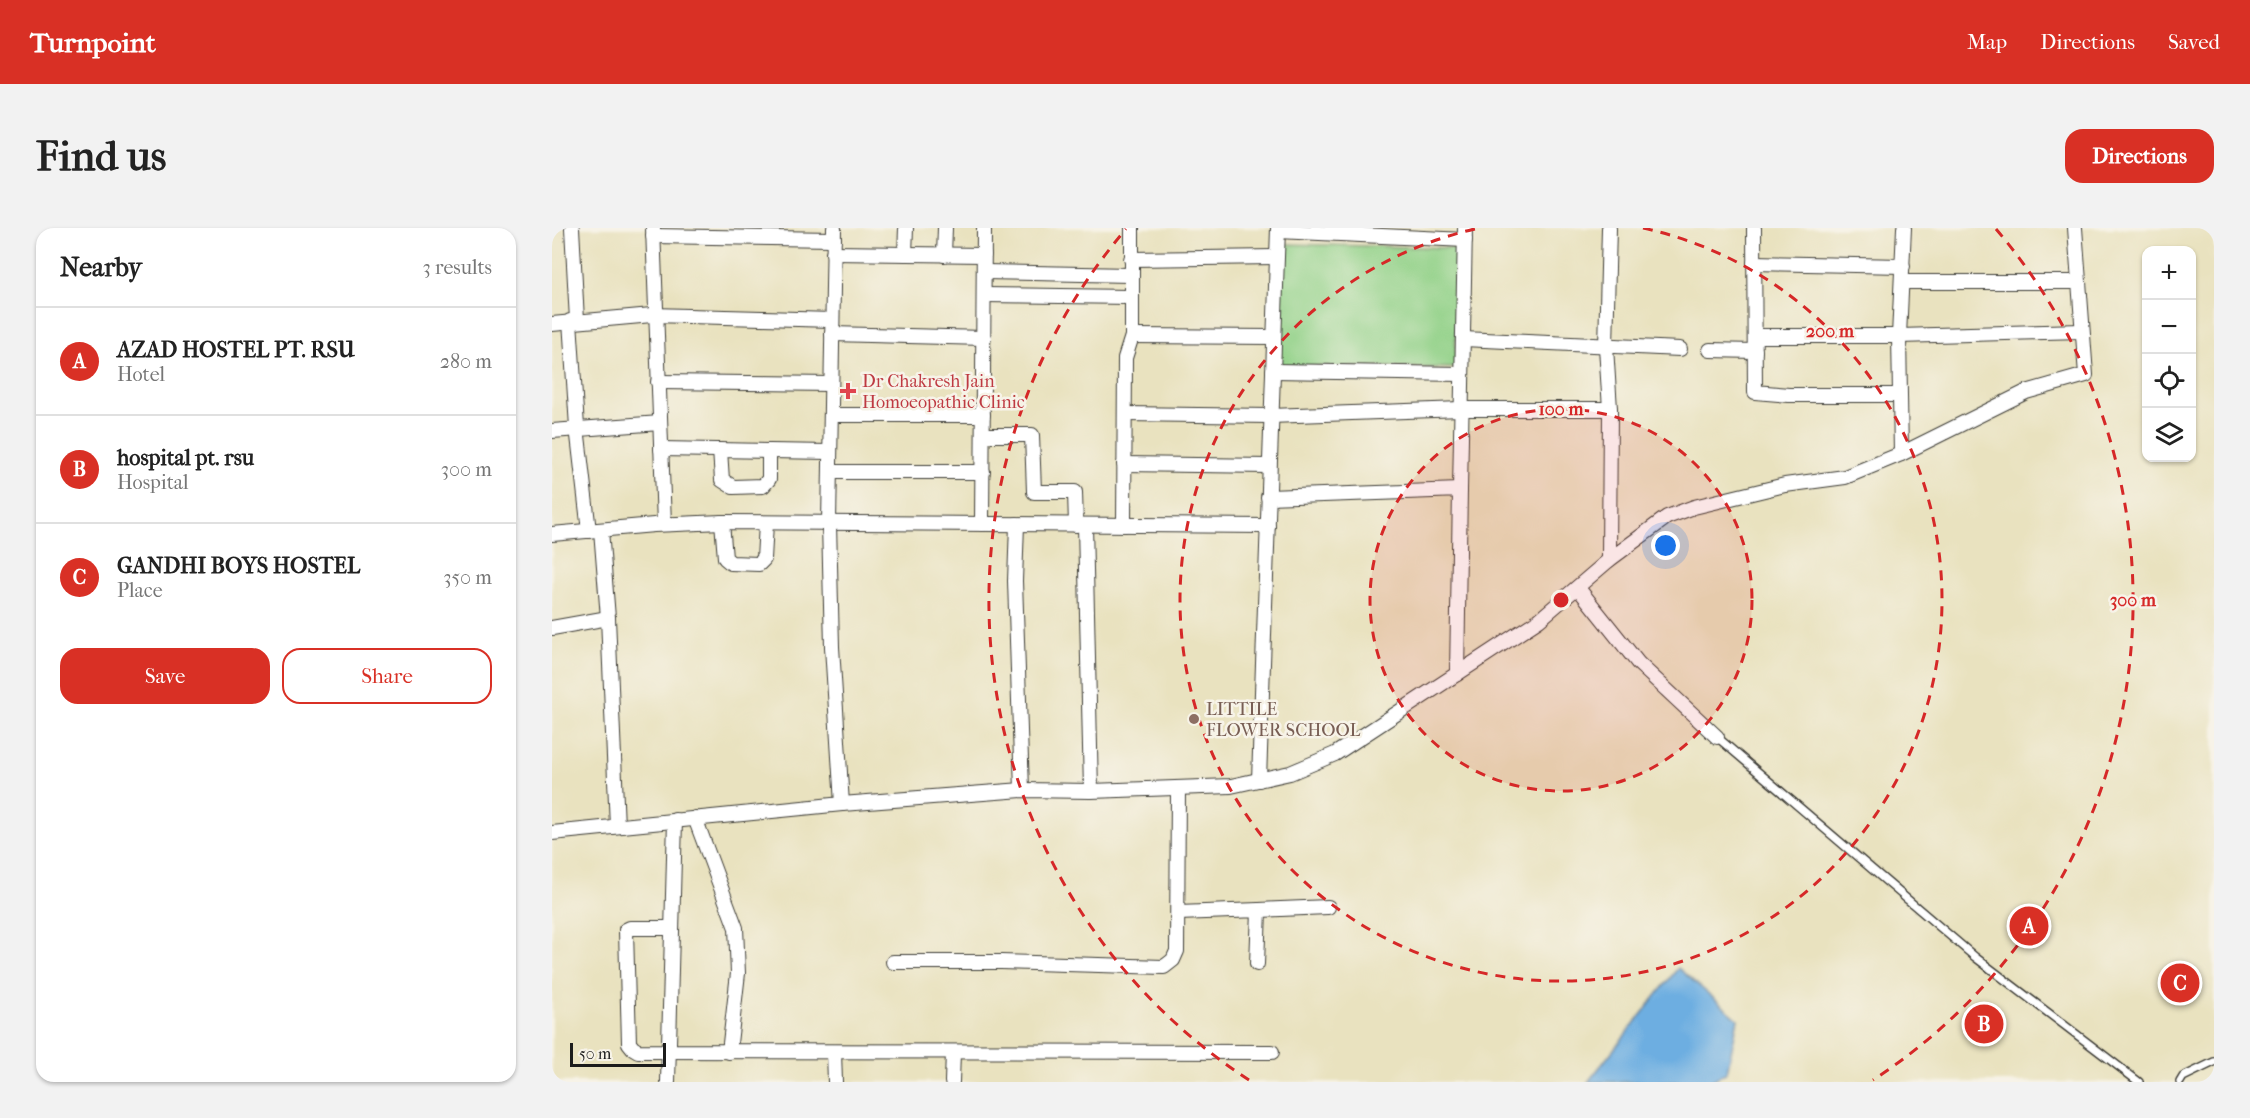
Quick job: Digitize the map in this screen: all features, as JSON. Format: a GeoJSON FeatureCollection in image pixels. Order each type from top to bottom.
{"type":"FeatureCollection","features":[{"type":"Feature","properties":{"kind":"street"},"geometry":{"type":"LineString","coordinates":[[572,228],[577,427],[608,618],[617,826]]}},
{"type":"Feature","properties":{"kind":"street"},"geometry":{"type":"LineString","coordinates":[[906,228],[906,254]]}},
{"type":"Feature","properties":{"kind":"street"},"geometry":{"type":"LineString","coordinates":[[944,255],[945,228]]}},
{"type":"Feature","properties":{"kind":"street"},"geometry":{"type":"LineString","coordinates":[[982,524],[984,228]]}},
{"type":"Feature","properties":{"kind":"street"},"geometry":{"type":"LineString","coordinates":[[1124,525],[1125,358],[1132,336],[1130,275],[1132,228]]}},
{"type":"Feature","properties":{"kind":"street"},"geometry":{"type":"LineString","coordinates":[[1609,228],[1606,346],[1610,409],[1610,560]]}},
{"type":"Feature","properties":{"kind":"street"},"geometry":{"type":"LineString","coordinates":[[1754,228],[1755,392],[1789,395],[1899,395]]}},
{"type":"Feature","properties":{"kind":"street"},"geometry":{"type":"LineString","coordinates":[[1901,454],[1899,336],[1904,228]]}},
{"type":"Feature","properties":{"kind":"street"},"geometry":{"type":"LineString","coordinates":[[552,833],[842,804],[1022,790],[1091,791],[1231,786],[1290,773],[1335,754],[1539,620],[1610,560],[1667,517],[1694,507],[1785,485],[1845,477],[1901,454],[2026,392],[2086,375],[2075,228]]}},
{"type":"Feature","properties":{"kind":"street"},"geometry":{"type":"LineString","coordinates":[[1259,780],[1278,229],[1465,234],[1457,674]]}},
{"type":"Feature","properties":{"kind":"street"},"geometry":{"type":"LineString","coordinates":[[664,524],[653,232],[834,240],[906,254],[984,255]]}},
{"type":"Feature","properties":{"kind":"street"},"geometry":{"type":"LineString","coordinates":[[834,240],[829,523],[832,647],[842,804]]}},
{"type":"Feature","properties":{"kind":"street"},"geometry":{"type":"LineString","coordinates":[[1131,260],[1276,257]]}},
{"type":"Feature","properties":{"kind":"street"},"geometry":{"type":"LineString","coordinates":[[1754,263],[1903,266]]}},
{"type":"Feature","properties":{"kind":"street"},"geometry":{"type":"LineString","coordinates":[[984,272],[1130,275]]}},
{"type":"Feature","properties":{"kind":"street"},"geometry":{"type":"LineString","coordinates":[[1902,282],[2078,282]]}},
{"type":"Feature","properties":{"kind":"street"},"geometry":{"type":"LineString","coordinates":[[984,295],[1130,297]]}},
{"type":"Feature","properties":{"kind":"street"},"geometry":{"type":"LineString","coordinates":[[552,324],[656,315],[984,338]]}},
{"type":"Feature","properties":{"kind":"street"},"geometry":{"type":"LineString","coordinates":[[1755,336],[1899,336],[2082,331]]}},
{"type":"Feature","properties":{"kind":"street"},"geometry":{"type":"LineString","coordinates":[[1132,336],[1274,337]]}},
{"type":"Feature","properties":{"kind":"street"},"geometry":{"type":"LineString","coordinates":[[1463,339],[1680,349]]}},
{"type":"Feature","properties":{"kind":"street"},"geometry":{"type":"LineString","coordinates":[[1710,350],[1755,351]]}},
{"type":"Feature","properties":{"kind":"street"},"geometry":{"type":"LineString","coordinates":[[1273,371],[1462,374]]}},
{"type":"Feature","properties":{"kind":"street"},"geometry":{"type":"LineString","coordinates":[[658,382],[831,384]]}},
{"type":"Feature","properties":{"kind":"street"},"geometry":{"type":"LineString","coordinates":[[1125,414],[1270,416],[1461,409],[1610,409]]}},
{"type":"Feature","properties":{"kind":"street"},"geometry":{"type":"LineString","coordinates":[[831,415],[983,415]]}},
{"type":"Feature","properties":{"kind":"street"},"geometry":{"type":"LineString","coordinates":[[552,430],[660,423]]}},
{"type":"Feature","properties":{"kind":"street"},"geometry":{"type":"LineString","coordinates":[[983,435],[1032,435],[1034,492],[1075,492],[1081,525],[1091,791]]}},
{"type":"Feature","properties":{"kind":"street"},"geometry":{"type":"LineString","coordinates":[[661,449],[830,452]]}},
{"type":"Feature","properties":{"kind":"street"},"geometry":{"type":"LineString","coordinates":[[720,450],[722,480],[733,487],[763,486],[769,479],[769,451]]}},
{"type":"Feature","properties":{"kind":"street"},"geometry":{"type":"LineString","coordinates":[[1125,464],[1269,466]]}},
{"type":"Feature","properties":{"kind":"street"},"geometry":{"type":"LineString","coordinates":[[830,472],[983,472]]}},
{"type":"Feature","properties":{"kind":"street"},"geometry":{"type":"LineString","coordinates":[[1268,497],[1460,490]]}},
{"type":"Feature","properties":{"kind":"street"},"geometry":{"type":"LineString","coordinates":[[552,534],[664,524],[722,522],[1268,526]]}},
{"type":"Feature","properties":{"kind":"street"},"geometry":{"type":"LineString","coordinates":[[722,522],[725,558],[731,563],[759,564],[764,559],[766,523]]}},
{"type":"Feature","properties":{"kind":"street"},"geometry":{"type":"LineString","coordinates":[[1017,524],[1016,581],[1022,790]]}},
{"type":"Feature","properties":{"kind":"street"},"geometry":{"type":"LineString","coordinates":[[1578,588],[1638,663],[1717,737]]}},
{"type":"Feature","properties":{"kind":"street"},"geometry":{"type":"LineString","coordinates":[[552,628],[608,618]]}},
{"type":"Feature","properties":{"kind":"street"},"geometry":{"type":"LineString","coordinates":[[893,962],[1001,962],[1164,967],[1173,960],[1178,951],[1178,788]]}},
{"type":"Feature","properties":{"kind":"street"},"geometry":{"type":"LineString","coordinates":[[695,818],[736,928],[738,973],[729,1052]]}},
{"type":"Feature","properties":{"kind":"street"},"geometry":{"type":"LineString","coordinates":[[668,1082],[675,820]]}},
{"type":"Feature","properties":{"kind":"street"},"geometry":{"type":"LineString","coordinates":[[1178,913],[1328,907]]}},
{"type":"Feature","properties":{"kind":"street"},"geometry":{"type":"LineString","coordinates":[[1257,964],[1259,910]]}},
{"type":"Feature","properties":{"kind":"street"},"geometry":{"type":"LineString","coordinates":[[671,928],[630,928],[626,930],[629,1043],[638,1051],[1272,1052]]}},
{"type":"Feature","properties":{"kind":"street"},"geometry":{"type":"LineString","coordinates":[[834,1052],[835,1082]]}},
{"type":"Feature","properties":{"kind":"street"},"geometry":{"type":"LineString","coordinates":[[952,1082],[953,1052]]}},
{"type":"Feature","properties":{"kind":"lane"},"geometry":{"type":"LineString","coordinates":[[1717,737],[1975,957],[2139,1082]]}},
{"type":"Feature","properties":{"kind":"lane"},"geometry":{"type":"LineString","coordinates":[[2181,1079],[2214,1062]]}},
{"type":"Feature","properties":{"kind":"green space"},"geometry":{"type":"Polygon","coordinates":[[[1281,244],[1458,248],[1455,368],[1277,366],[1281,244]]]}},
{"type":"Feature","properties":{"kind":"water"},"geometry":{"type":"Polygon","coordinates":[[[1678,968],[1738,1019],[1727,1072],[1709,1082],[1588,1082],[1678,968]]]}},
{"type":"Feature","properties":{"kind":"place","name":"Dr Chakresh Jain Homoeopathic Clinic"},"geometry":{"type":"Point","coordinates":[848,391]}},
{"type":"Feature","properties":{"kind":"place","name":"LITTILE FLOWER SCHOOL"},"geometry":{"type":"Point","coordinates":[1194,719]}},
{"type":"Feature","properties":{"kind":"place","name":"AZAD HOSTEL PT. RSU"},"geometry":{"type":"Point","coordinates":[2029,926]}},
{"type":"Feature","properties":{"kind":"place","name":"GANDHI BOYS HOSTEL"},"geometry":{"type":"Point","coordinates":[2180,983]}},
{"type":"Feature","properties":{"kind":"place","name":"hospital pt. rsu"},"geometry":{"type":"Point","coordinates":[1984,1024]}}]}
